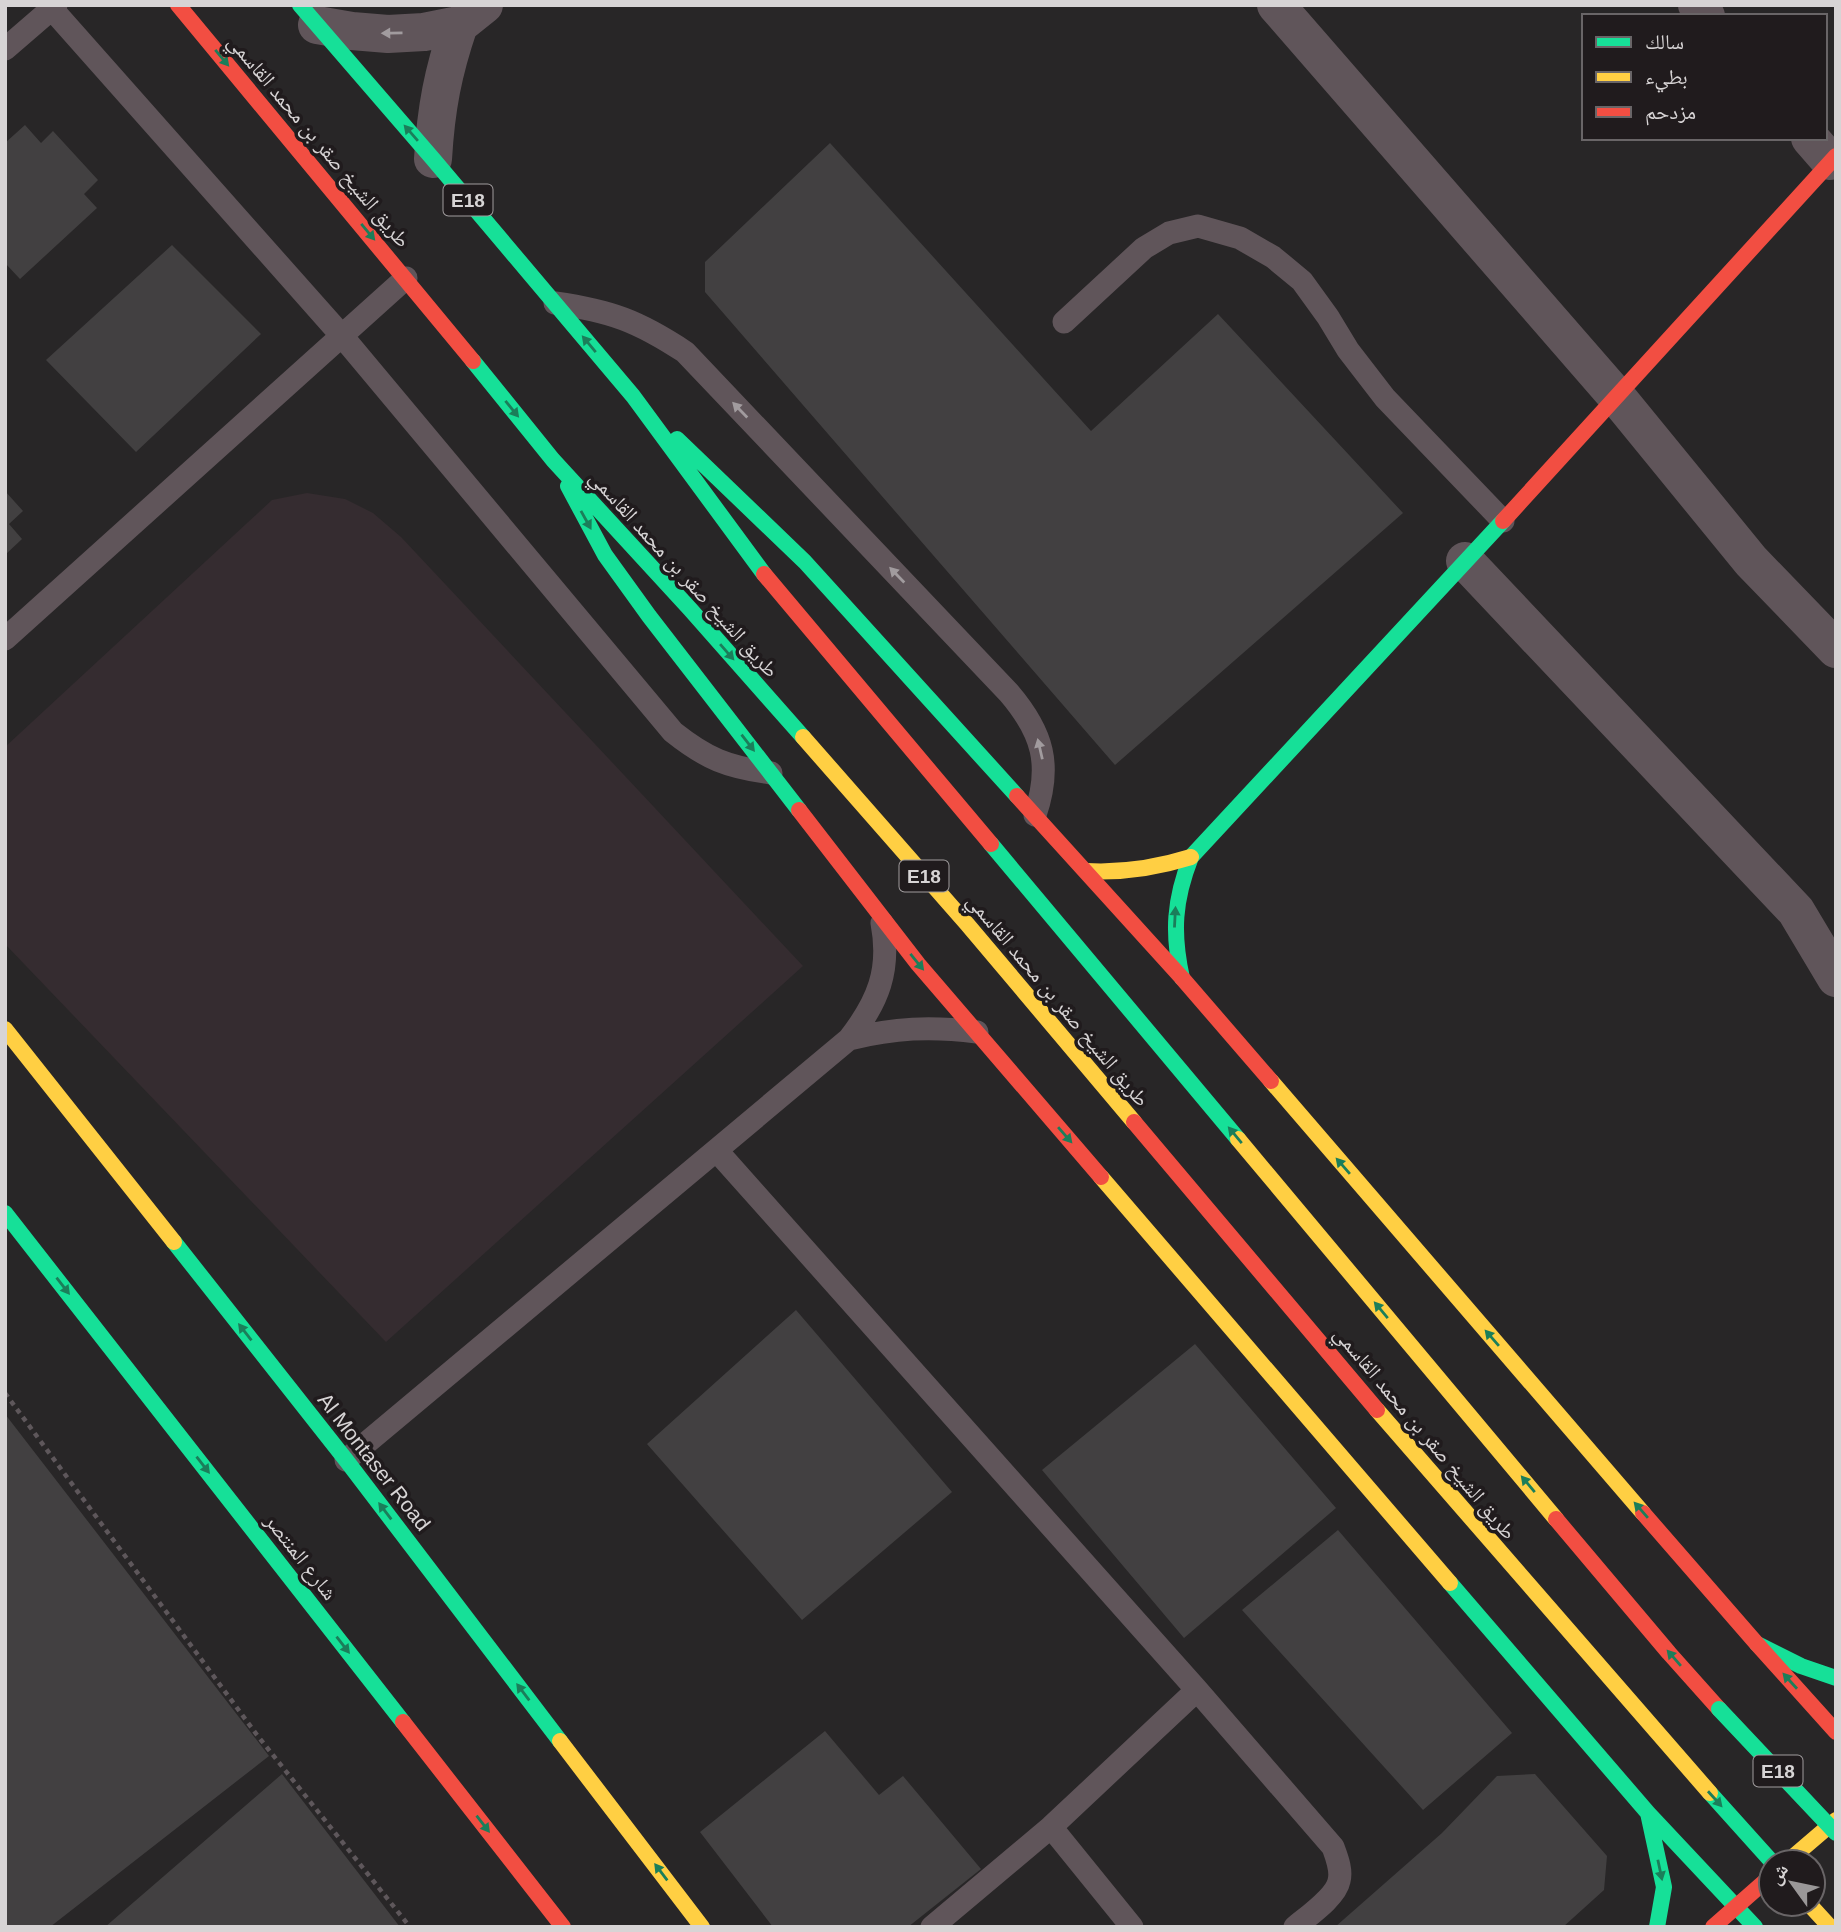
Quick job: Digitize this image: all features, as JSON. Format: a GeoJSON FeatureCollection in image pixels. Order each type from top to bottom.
{"type":"FeatureCollection","features":[{"type":"Feature","properties":{"kind":"main road","name":"طريق الشيخ صقر بن محمد القاسمي"},"geometry":{"type":"LineString","coordinates":[[178,5],[406,278],[553,460],[690,609],[967,924],[1448,1493],[1759,1848]]}},
{"type":"Feature","properties":{"kind":"main road","name":"E18"},"geometry":{"type":"LineString","coordinates":[[309,15],[633,396],[751,558],[1669,1653],[1836,1833]]}},
{"type":"Feature","properties":{"kind":"main road"},"geometry":{"type":"LineString","coordinates":[[1181,978],[1174,930],[1175,904],[1191,857],[1618,397],[1825,152]]}},
{"type":"Feature","properties":{"kind":"main road"},"geometry":{"type":"LineString","coordinates":[[633,396],[805,562],[1086,871],[1836,1732]]}},
{"type":"Feature","properties":{"kind":"main road"},"geometry":{"type":"LineString","coordinates":[[553,460],[606,555],[649,616],[919,964],[1648,1813],[1755,1927]]}},
{"type":"Feature","properties":{"kind":"main road"},"geometry":{"type":"LineString","coordinates":[[1086,871],[1139,871],[1191,857]]}},
{"type":"Feature","properties":{"kind":"main road","name":"Al Montaser Road"},"geometry":{"type":"LineString","coordinates":[[5,1029],[346,1460],[702,1927]]}},
{"type":"Feature","properties":{"kind":"main road","name":"شارع المنتصر"},"geometry":{"type":"LineString","coordinates":[[5,1213],[564,1927]]}},
{"type":"Feature","properties":{"kind":"main road"},"geometry":{"type":"LineString","coordinates":[[1757,1644],[1801,1666],[1836,1678]]}},
{"type":"Feature","properties":{"kind":"main road"},"geometry":{"type":"LineString","coordinates":[[1648,1813],[1664,1887],[1657,1927]]}},
{"type":"Feature","properties":{"kind":"main road"},"geometry":{"type":"LineString","coordinates":[[1803,1848],[1836,1820]]}},
{"type":"Feature","properties":{"kind":"main road"},"geometry":{"type":"LineString","coordinates":[[1713,1927],[1757,1888]]}},
{"type":"Feature","properties":{"kind":"street"},"geometry":{"type":"LineString","coordinates":[[1276,5],[1618,397],[1751,561],[1836,649]]}},
{"type":"Feature","properties":{"kind":"street"},"geometry":{"type":"LineString","coordinates":[[309,15],[352,32],[388,34],[424,32],[471,15]]}},
{"type":"Feature","properties":{"kind":"street"},"geometry":{"type":"LineString","coordinates":[[433,159],[440,91],[448,57],[471,15]]}},
{"type":"Feature","properties":{"kind":"street"},"geometry":{"type":"LineString","coordinates":[[1465,561],[1796,911],[1836,978]]}},
{"type":"Feature","properties":{"kind":"street"},"geometry":{"type":"LineString","coordinates":[[5,1237],[39,1256]]}},
{"type":"Feature","properties":{"kind":"lane"},"geometry":{"type":"LineString","coordinates":[[5,50],[54,7],[342,336],[673,732],[718,762],[771,773]]}},
{"type":"Feature","properties":{"kind":"lane"},"geometry":{"type":"LineString","coordinates":[[1064,322],[1144,248],[1169,233],[1198,226],[1240,238],[1273,257],[1301,281],[1385,398],[1503,521]]}},
{"type":"Feature","properties":{"kind":"lane"},"geometry":{"type":"LineString","coordinates":[[5,639],[406,278]]}},
{"type":"Feature","properties":{"kind":"lane"},"geometry":{"type":"LineString","coordinates":[[555,303],[623,317],[656,333],[685,352],[1009,693],[1034,729],[1041,750],[1044,772],[1042,794],[1035,815]]}},
{"type":"Feature","properties":{"kind":"lane"},"geometry":{"type":"LineString","coordinates":[[346,1460],[849,1038],[874,1002],[882,981],[885,936],[880,915]]}},
{"type":"Feature","properties":{"kind":"lane"},"geometry":{"type":"LineString","coordinates":[[849,1038],[899,1029],[977,1032]]}},
{"type":"Feature","properties":{"kind":"lane"},"geometry":{"type":"LineString","coordinates":[[717,1151],[1333,1847],[1339,1865],[1339,1881],[1334,1893],[1296,1927]]}},
{"type":"Feature","properties":{"kind":"lane"},"geometry":{"type":"LineString","coordinates":[[932,1927],[1051,1827],[1196,1690]]}},
{"type":"Feature","properties":{"kind":"lane"},"geometry":{"type":"LineString","coordinates":[[1051,1827],[1132,1927]]}},
{"type":"Feature","properties":{"kind":"lane"},"geometry":{"type":"LineString","coordinates":[[534,1888],[534,1927]]}},
{"type":"Feature","properties":{"kind":"path"},"geometry":{"type":"LineString","coordinates":[[5,1393],[257,1735],[410,1927]]}},
{"type":"Feature","properties":{"kind":"shaded area"},"geometry":{"type":"Polygon","coordinates":[[[307,493],[345,499],[373,513],[401,537],[803,966],[386,1342],[5,944],[5,747],[272,500],[307,493]]]}},
{"type":"Feature","properties":{"kind":"building"},"geometry":{"type":"Polygon","coordinates":[[[25,125],[41,143],[53,131],[98,180],[84,194],[97,208],[20,279],[5,263],[5,143],[25,125]]]}},
{"type":"Feature","properties":{"kind":"building"},"geometry":{"type":"Polygon","coordinates":[[[830,143],[1091,431],[1218,314],[1403,513],[1115,765],[705,292],[705,262],[830,143]]]}},
{"type":"Feature","properties":{"kind":"building"},"geometry":{"type":"Polygon","coordinates":[[[172,245],[261,334],[136,452],[46,360],[172,245]]]}},
{"type":"Feature","properties":{"kind":"building"},"geometry":{"type":"Polygon","coordinates":[[[5,491],[23,511],[9,524],[22,539],[5,555],[5,491]]]}},
{"type":"Feature","properties":{"kind":"building"},"geometry":{"type":"Polygon","coordinates":[[[796,1310],[952,1492],[802,1620],[647,1444],[796,1310]]]}},
{"type":"Feature","properties":{"kind":"building"},"geometry":{"type":"Polygon","coordinates":[[[1195,1344],[1336,1508],[1184,1638],[1042,1470],[1195,1344]]]}},
{"type":"Feature","properties":{"kind":"building"},"geometry":{"type":"Polygon","coordinates":[[[5,1414],[269,1756],[50,1927],[5,1927],[5,1414]]]}},
{"type":"Feature","properties":{"kind":"building"},"geometry":{"type":"Polygon","coordinates":[[[1338,1530],[1512,1733],[1423,1810],[1242,1610],[1338,1530]]]}},
{"type":"Feature","properties":{"kind":"building"},"geometry":{"type":"Polygon","coordinates":[[[825,1731],[879,1795],[903,1776],[981,1869],[908,1927],[773,1927],[700,1832],[825,1731]]]}},
{"type":"Feature","properties":{"kind":"building"},"geometry":{"type":"Polygon","coordinates":[[[282,1774],[400,1927],[105,1927],[282,1774]]]}},
{"type":"Feature","properties":{"kind":"building"},"geometry":{"type":"Polygon","coordinates":[[[1535,1774],[1607,1856],[1604,1890],[1563,1927],[1335,1927],[1442,1833],[1497,1776],[1535,1774]]]}},
{"type":"Feature","properties":{"kind":"traffic: fast"},"geometry":{"type":"LineString","coordinates":[[300,5],[633,396],[764,574]]}},
{"type":"Feature","properties":{"kind":"traffic: fast"},"geometry":{"type":"LineString","coordinates":[[473,361],[553,460],[803,737]]}},
{"type":"Feature","properties":{"kind":"traffic: fast"},"geometry":{"type":"LineString","coordinates":[[677,439],[805,562],[1017,796]]}},
{"type":"Feature","properties":{"kind":"traffic: fast"},"geometry":{"type":"LineString","coordinates":[[568,486],[605,555],[799,810]]}},
{"type":"Feature","properties":{"kind":"traffic: fast"},"geometry":{"type":"LineString","coordinates":[[1182,978],[1176,917],[1181,888],[1191,857],[1503,521]]}},
{"type":"Feature","properties":{"kind":"traffic: fast"},"geometry":{"type":"LineString","coordinates":[[991,844],[1238,1139]]}},
{"type":"Feature","properties":{"kind":"traffic: fast"},"geometry":{"type":"LineString","coordinates":[[5,1213],[403,1722]]}},
{"type":"Feature","properties":{"kind":"traffic: fast"},"geometry":{"type":"LineString","coordinates":[[174,1242],[346,1460],[560,1741]]}},
{"type":"Feature","properties":{"kind":"traffic: fast"},"geometry":{"type":"LineString","coordinates":[[1450,1583],[1648,1813],[1755,1927]]}},
{"type":"Feature","properties":{"kind":"traffic: fast"},"geometry":{"type":"LineString","coordinates":[[1757,1644],[1801,1666],[1836,1678]]}},
{"type":"Feature","properties":{"kind":"traffic: fast"},"geometry":{"type":"LineString","coordinates":[[1719,1709],[1836,1833]]}},
{"type":"Feature","properties":{"kind":"traffic: fast"},"geometry":{"type":"LineString","coordinates":[[1710,1793],[1759,1848]]}},
{"type":"Feature","properties":{"kind":"traffic: fast"},"geometry":{"type":"LineString","coordinates":[[1648,1813],[1664,1887],[1657,1927]]}},
{"type":"Feature","properties":{"kind":"traffic: slow"},"geometry":{"type":"LineString","coordinates":[[803,737],[967,924],[1134,1122]]}},
{"type":"Feature","properties":{"kind":"traffic: slow"},"geometry":{"type":"LineString","coordinates":[[1086,871],[1139,869],[1191,857]]}},
{"type":"Feature","properties":{"kind":"traffic: slow"},"geometry":{"type":"LineString","coordinates":[[5,1029],[174,1242]]}},
{"type":"Feature","properties":{"kind":"traffic: slow"},"geometry":{"type":"LineString","coordinates":[[1271,1081],[1643,1513]]}},
{"type":"Feature","properties":{"kind":"traffic: slow"},"geometry":{"type":"LineString","coordinates":[[1238,1139],[1556,1519]]}},
{"type":"Feature","properties":{"kind":"traffic: slow"},"geometry":{"type":"LineString","coordinates":[[1101,1177],[1450,1583]]}},
{"type":"Feature","properties":{"kind":"traffic: slow"},"geometry":{"type":"LineString","coordinates":[[1377,1410],[1710,1793]]}},
{"type":"Feature","properties":{"kind":"traffic: slow"},"geometry":{"type":"LineString","coordinates":[[560,1741],[702,1927]]}},
{"type":"Feature","properties":{"kind":"traffic: slow"},"geometry":{"type":"LineString","coordinates":[[1803,1848],[1836,1820]]}},
{"type":"Feature","properties":{"kind":"traffic: slow"},"geometry":{"type":"LineString","coordinates":[[1822,1918],[1830,1927]]}},
{"type":"Feature","properties":{"kind":"traffic: jam"},"geometry":{"type":"LineString","coordinates":[[178,5],[473,361]]}},
{"type":"Feature","properties":{"kind":"traffic: jam"},"geometry":{"type":"LineString","coordinates":[[1503,521],[1836,156]]}},
{"type":"Feature","properties":{"kind":"traffic: jam"},"geometry":{"type":"LineString","coordinates":[[764,574],[991,844]]}},
{"type":"Feature","properties":{"kind":"traffic: jam"},"geometry":{"type":"LineString","coordinates":[[1017,796],[1271,1081]]}},
{"type":"Feature","properties":{"kind":"traffic: jam"},"geometry":{"type":"LineString","coordinates":[[799,810],[918,964],[1101,1177]]}},
{"type":"Feature","properties":{"kind":"traffic: jam"},"geometry":{"type":"LineString","coordinates":[[1134,1122],[1377,1410]]}},
{"type":"Feature","properties":{"kind":"traffic: jam"},"geometry":{"type":"LineString","coordinates":[[1643,1513],[1836,1732]]}},
{"type":"Feature","properties":{"kind":"traffic: jam"},"geometry":{"type":"LineString","coordinates":[[1556,1519],[1719,1709]]}},
{"type":"Feature","properties":{"kind":"traffic: jam"},"geometry":{"type":"LineString","coordinates":[[403,1722],[563,1927]]}},
{"type":"Feature","properties":{"kind":"traffic: jam"},"geometry":{"type":"LineString","coordinates":[[1713,1927],[1757,1888]]}}]}
